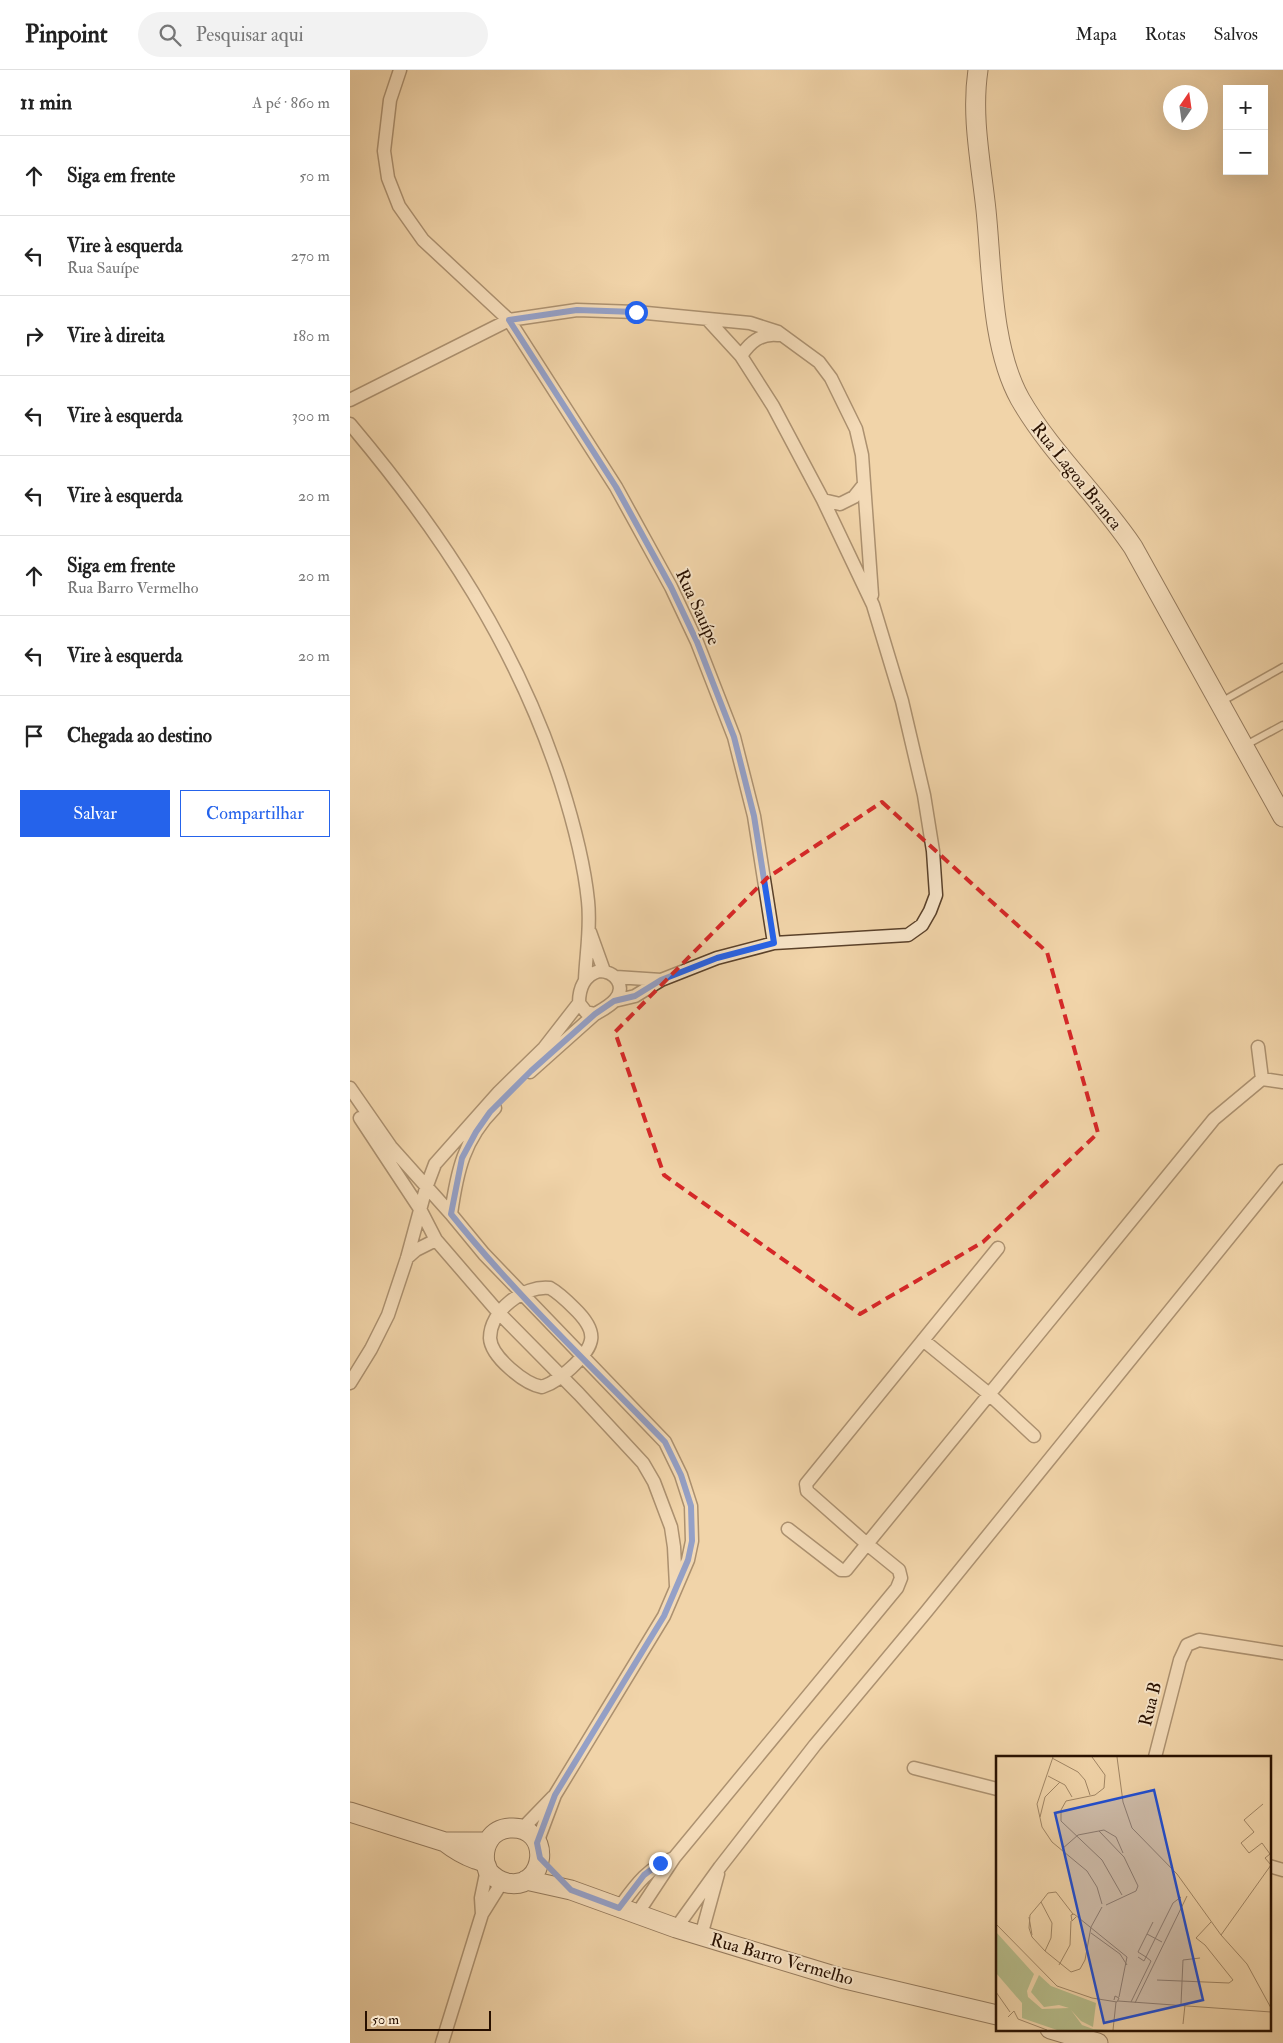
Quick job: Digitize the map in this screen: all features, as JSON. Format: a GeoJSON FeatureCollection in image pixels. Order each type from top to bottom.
{"type":"FeatureCollection","features":[{"type":"Feature","properties":{"kind":"street","name":"Rua Sauípe"},"geometry":{"type":"LineString","coordinates":[[400,70],[390,100],[384,151],[388,178],[399,206],[423,240],[509,320],[616,487],[671,587],[697,642],[734,737],[750,799],[774,943]]}},
{"type":"Feature","properties":{"kind":"street","name":"Rua Lagoa Branca"},"geometry":{"type":"LineString","coordinates":[[978,70],[975,109],[997,319],[1006,362],[1012,380],[1019,397],[1040,432],[1116,523],[1133,547],[1283,817]]}},
{"type":"Feature","properties":{"kind":"street"},"geometry":{"type":"LineString","coordinates":[[350,400],[509,320],[577,310],[636,312],[750,323],[784,336],[818,362],[831,378],[856,429],[862,455],[862,487],[873,605]]}},
{"type":"Feature","properties":{"kind":"street"},"geometry":{"type":"LineString","coordinates":[[451,1214],[462,1158],[476,1132],[490,1112],[531,1071],[595,1014],[614,1001],[635,996],[661,980],[717,958],[774,943],[908,935],[922,925],[936,895],[933,851],[924,796],[902,701],[873,605],[823,500],[773,406],[741,356],[708,320]]}},
{"type":"Feature","properties":{"kind":"street"},"geometry":{"type":"LineString","coordinates":[[741,356],[757,339],[764,336],[784,336]]}},
{"type":"Feature","properties":{"kind":"street"},"geometry":{"type":"LineString","coordinates":[[350,424],[402,486],[446,548],[474,591],[510,658],[544,732],[572,819],[588,900],[590,930],[585,980],[579,1003],[544,1048],[499,1092],[435,1164],[388,1315],[371,1349],[350,1383]]}},
{"type":"Feature","properties":{"kind":"street"},"geometry":{"type":"LineString","coordinates":[[823,500],[840,504],[854,497],[862,487]]}},
{"type":"Feature","properties":{"kind":"street"},"geometry":{"type":"LineString","coordinates":[[590,930],[604,971]]}},
{"type":"Feature","properties":{"kind":"street"},"geometry":{"type":"LineString","coordinates":[[585,980],[592,973],[604,971],[616,977],[661,980]]}},
{"type":"Feature","properties":{"kind":"street"},"geometry":{"type":"LineString","coordinates":[[614,1001],[620,990],[616,977]]}},
{"type":"Feature","properties":{"kind":"street"},"geometry":{"type":"LineString","coordinates":[[579,1003],[582,1010],[595,1014]]}},
{"type":"Feature","properties":{"kind":"street"},"geometry":{"type":"LineString","coordinates":[[1258,1047],[1262,1079]]}},
{"type":"Feature","properties":{"kind":"street"},"geometry":{"type":"LineString","coordinates":[[788,1528],[841,1570],[846,1570],[1214,1118],[1262,1079],[1283,1082]]}},
{"type":"Feature","properties":{"kind":"street"},"geometry":{"type":"LineString","coordinates":[[350,1088],[436,1240],[499,1313],[562,1376],[633,1452],[654,1482],[671,1527],[676,1591]]}},
{"type":"Feature","properties":{"kind":"street"},"geometry":{"type":"LineString","coordinates":[[350,1101],[520,1294],[665,1442],[681,1475],[691,1506],[692,1541],[688,1560],[664,1616],[555,1795],[522,1829]]}},
{"type":"Feature","properties":{"kind":"street"},"geometry":{"type":"LineString","coordinates":[[676,1928],[720,1867],[815,1745],[926,1612],[1283,1171]]}},
{"type":"Feature","properties":{"kind":"street"},"geometry":{"type":"LineString","coordinates":[[407,1258],[416,1250],[436,1240]]}},
{"type":"Feature","properties":{"kind":"street"},"geometry":{"type":"LineString","coordinates":[[637,1914],[674,1858],[897,1588],[902,1578],[899,1570],[807,1491],[806,1484],[998,1248]]}},
{"type":"Feature","properties":{"kind":"street"},"geometry":{"type":"LineString","coordinates":[[536,1288],[550,1288],[557,1292],[584,1318],[592,1333],[591,1346],[582,1358],[562,1376],[542,1387],[521,1379],[492,1347],[490,1339],[499,1313],[520,1294],[536,1288]]}},
{"type":"Feature","properties":{"kind":"street"},"geometry":{"type":"LineString","coordinates":[[923,1340],[989,1394],[1034,1436]]}},
{"type":"Feature","properties":{"kind":"street","name":"Rua B"},"geometry":{"type":"LineString","coordinates":[[1155,1756],[1180,1660],[1187,1645],[1200,1640],[1283,1653]]}},
{"type":"Feature","properties":{"kind":"street"},"geometry":{"type":"LineString","coordinates":[[914,1768],[996,1789]]}},
{"type":"Feature","properties":{"kind":"street"},"geometry":{"type":"LineString","coordinates":[[350,1812],[445,1842],[486,1866],[502,1882],[510,1884],[526,1880],[533,1875],[555,1795]]}},
{"type":"Feature","properties":{"kind":"street"},"geometry":{"type":"LineString","coordinates":[[482,1914],[481,1898],[486,1866],[484,1850],[487,1842],[498,1831],[506,1828],[522,1829],[528,1832],[539,1851],[571,1890]]}},
{"type":"Feature","properties":{"kind":"street"},"geometry":{"type":"LineString","coordinates":[[445,1842],[487,1842]]}},
{"type":"Feature","properties":{"kind":"street"},"geometry":{"type":"LineString","coordinates":[[619,1908],[644,1875],[660,1863],[674,1858]]}},
{"type":"Feature","properties":{"kind":"street"},"geometry":{"type":"LineString","coordinates":[[701,1936],[720,1867]]}},
{"type":"Feature","properties":{"kind":"street","name":"Rua Barro Vermelho"},"geometry":{"type":"LineString","coordinates":[[526,1880],[571,1890],[676,1928],[841,1978],[996,2015]]}},
{"type":"Feature","properties":{"kind":"street"},"geometry":{"type":"LineString","coordinates":[[442,2043],[482,1914],[502,1882]]}},
{"type":"Feature","properties":{"kind":"street"},"geometry":{"type":"LineString","coordinates":[[1056,2030],[1076,2033],[1098,2043]]}},
{"type":"Feature","properties":{"kind":"lane"},"geometry":{"type":"LineString","coordinates":[[1219,703],[1283,667]]}},
{"type":"Feature","properties":{"kind":"lane"},"geometry":{"type":"LineString","coordinates":[[1243,746],[1283,725]]}},
{"type":"Feature","properties":{"kind":"highlighted area"},"geometry":{"type":"Polygon","coordinates":[[[882,802],[1047,952],[1098,1133],[983,1242],[860,1314],[664,1175],[615,1032],[767,878],[882,802]]]}},
{"type":"Feature","properties":{"kind":"route"},"geometry":{"type":"LineString","coordinates":[[636,312],[577,310],[509,320],[616,487],[671,587],[697,642],[734,737],[754,816],[774,943],[717,958],[661,980],[635,996],[614,1001],[595,1014],[531,1071],[490,1112],[465,1148],[457,1176],[451,1214],[484,1254],[536,1311],[665,1442],[675,1460],[686,1488],[691,1506],[692,1541],[683,1574],[664,1616],[555,1795],[537,1843],[540,1858],[571,1890],[619,1908],[644,1875],[660,1863]]}}]}
